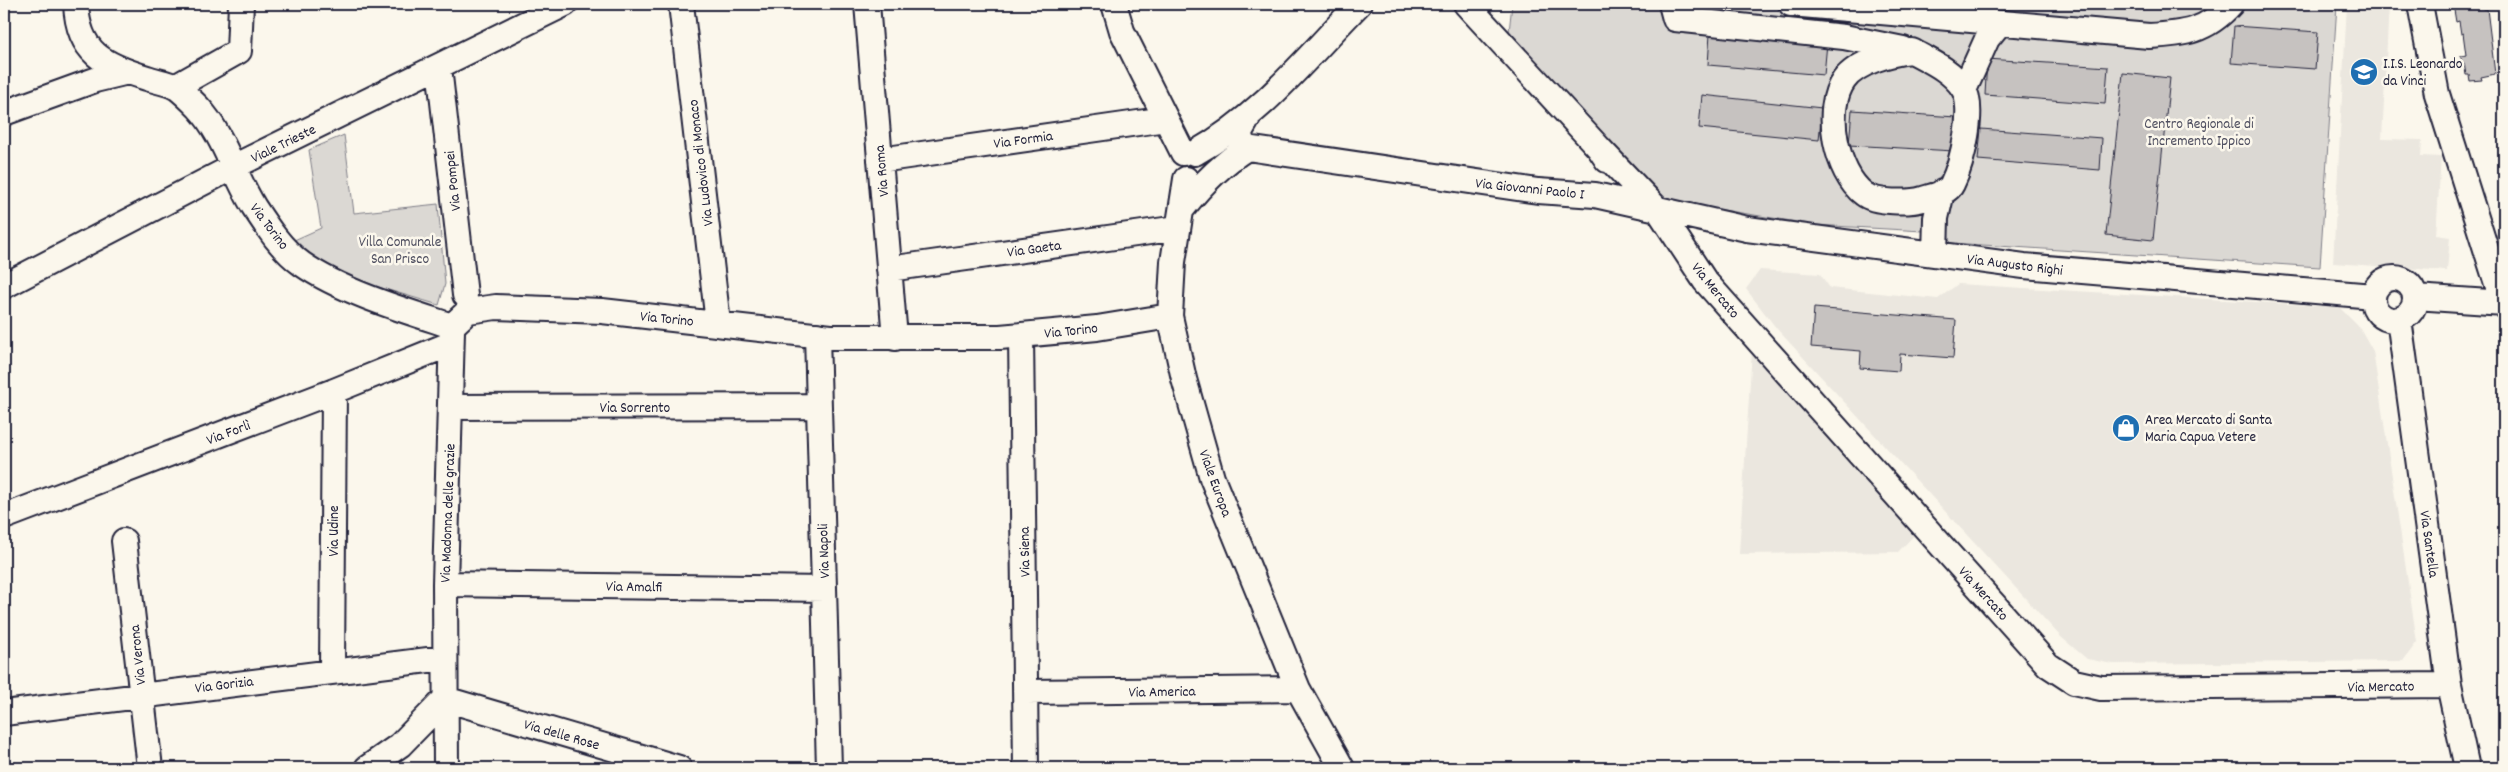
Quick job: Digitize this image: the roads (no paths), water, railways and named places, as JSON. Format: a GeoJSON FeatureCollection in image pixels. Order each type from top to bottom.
{"type":"FeatureCollection","features":[{"type":"Feature","properties":{"kind":"street"},"geometry":{"type":"LineString","coordinates":[[76,4],[78,30],[86,45],[103,61],[128,72],[175,87],[239,51],[241,4]]}},
{"type":"Feature","properties":{"kind":"street","name":"Viale Trieste"},"geometry":{"type":"LineString","coordinates":[[4,286],[233,167],[439,67],[534,11],[565,4]]}},
{"type":"Feature","properties":{"kind":"street","name":"Via Ludovico di Monaco"},"geometry":{"type":"LineString","coordinates":[[681,4],[718,323]]}},
{"type":"Feature","properties":{"kind":"street","name":"Via Roma"},"geometry":{"type":"LineString","coordinates":[[866,4],[896,338]]}},
{"type":"Feature","properties":{"kind":"street"},"geometry":{"type":"LineString","coordinates":[[1114,4],[1122,31],[1166,119],[1189,153],[1218,139],[1248,118],[1359,4]]}},
{"type":"Feature","properties":{"kind":"street","name":"Via Giovanni Paolo I"},"geometry":{"type":"LineString","coordinates":[[1247,148],[1538,191],[1595,195],[1607,181],[1607,159],[1466,4]]}},
{"type":"Feature","properties":{"kind":"street"},"geometry":{"type":"LineString","coordinates":[[1671,4],[1675,19],[1844,37],[1912,51],[1952,75],[1964,90]]}},
{"type":"Feature","properties":{"kind":"street"},"geometry":{"type":"LineString","coordinates":[[1791,4],[2148,36],[2179,35],[2203,28],[2231,4]]}},
{"type":"Feature","properties":{"kind":"street"},"geometry":{"type":"LineString","coordinates":[[2415,297],[2504,304],[2437,94],[2420,4]]}},
{"type":"Feature","properties":{"kind":"street"},"geometry":{"type":"LineString","coordinates":[[1912,51],[1890,54],[1866,64],[1845,78],[1836,94],[1833,114],[1838,152],[1851,182],[1865,196],[1889,201],[1915,201],[1942,192],[1951,186],[1964,152],[1967,125],[1964,90],[1987,39],[2000,23]]}},
{"type":"Feature","properties":{"kind":"street","name":"Via Pompei"},"geometry":{"type":"LineString","coordinates":[[439,67],[465,295]]}},
{"type":"Feature","properties":{"kind":"street"},"geometry":{"type":"LineString","coordinates":[[4,113],[95,80],[128,72]]}},
{"type":"Feature","properties":{"kind":"street","name":"Via Torino"},"geometry":{"type":"LineString","coordinates":[[175,87],[199,108],[212,126],[253,206],[277,241],[301,264],[332,281],[452,335],[468,311],[496,307],[602,311],[817,334],[896,338],[1021,335],[1097,328],[1170,316]]}},
{"type":"Feature","properties":{"kind":"street"},"geometry":{"type":"LineString","coordinates":[[1180,218],[1212,174],[1226,161],[1247,148],[1241,141],[1240,132],[1248,118]]}},
{"type":"Feature","properties":{"kind":"street","name":"Via Formia"},"geometry":{"type":"LineString","coordinates":[[880,160],[1166,119]]}},
{"type":"Feature","properties":{"kind":"street"},"geometry":{"type":"LineString","coordinates":[[1599,148],[1659,211]]}},
{"type":"Feature","properties":{"kind":"street","name":"Viale Europa"},"geometry":{"type":"LineString","coordinates":[[1189,153],[1202,159],[1204,168],[1199,176],[1186,179],[1173,262],[1170,316],[1184,379],[1212,478],[1298,689],[1342,768]]}},
{"type":"Feature","properties":{"kind":"street"},"geometry":{"type":"LineString","coordinates":[[1935,254],[1936,218],[1942,192]]}},
{"type":"Feature","properties":{"kind":"street","name":"Via Augusto Righi"},"geometry":{"type":"LineString","coordinates":[[1595,195],[1659,211],[1747,229],[2024,266],[2373,296]]}},
{"type":"Feature","properties":{"kind":"street","name":"Via Mercato"},"geometry":{"type":"LineString","coordinates":[[1659,211],[1705,281],[2048,665],[2074,682],[2101,688],[2449,685]]}},
{"type":"Feature","properties":{"kind":"street","name":"Via Gaeta"},"geometry":{"type":"LineString","coordinates":[[889,269],[1180,218]]}},
{"type":"Feature","properties":{"kind":"street"},"geometry":{"type":"LineString","coordinates":[[2391,278],[2404,280],[2410,285],[2415,297],[2411,311],[2400,319],[2393,319],[2380,314],[2376,309],[2373,296],[2379,284],[2391,278]]}},
{"type":"Feature","properties":{"kind":"street","name":"Via Santella"},"geometry":{"type":"LineString","coordinates":[[2400,319],[2449,685],[2467,768]]}},
{"type":"Feature","properties":{"kind":"street","name":"Via Napoli"},"geometry":{"type":"LineString","coordinates":[[817,334],[829,768]]}},
{"type":"Feature","properties":{"kind":"street","name":"Via Forlì"},"geometry":{"type":"LineString","coordinates":[[4,516],[334,391],[452,335]]}},
{"type":"Feature","properties":{"kind":"street","name":"Via Madonna delle grazie"},"geometry":{"type":"LineString","coordinates":[[446,768],[444,699],[445,584],[452,335]]}},
{"type":"Feature","properties":{"kind":"street","name":"Via Siena"},"geometry":{"type":"LineString","coordinates":[[1021,335],[1026,768]]}},
{"type":"Feature","properties":{"kind":"street","name":"Via Udine"},"geometry":{"type":"LineString","coordinates":[[332,670],[334,391]]}},
{"type":"Feature","properties":{"kind":"street","name":"Via Sorrento"},"geometry":{"type":"LineString","coordinates":[[450,407],[819,406]]}},
{"type":"Feature","properties":{"kind":"street","name":"Via Verona"},"geometry":{"type":"LineString","coordinates":[[124,541],[150,768]]}},
{"type":"Feature","properties":{"kind":"street","name":"Via Amalfi"},"geometry":{"type":"LineString","coordinates":[[445,584],[824,589]]}},
{"type":"Feature","properties":{"kind":"street","name":"Via Gorizia"},"geometry":{"type":"LineString","coordinates":[[4,712],[332,670],[444,658]]}},
{"type":"Feature","properties":{"kind":"street","name":"Via America"},"geometry":{"type":"LineString","coordinates":[[1026,692],[1298,689]]}},
{"type":"Feature","properties":{"kind":"street"},"geometry":{"type":"LineString","coordinates":[[367,768],[400,745],[444,699]]}},
{"type":"Feature","properties":{"kind":"street","name":"Via delle Rose"},"geometry":{"type":"LineString","coordinates":[[444,699],[679,768]]}},
{"type":"Feature","properties":{"kind":"place","name":"I.I.S. Leonardo da Vinci"},"geometry":{"type":"Point","coordinates":[2364,72]}},
{"type":"Feature","properties":{"kind":"place","name":"Area Mercato di Santa Maria Capua Vetere"},"geometry":{"type":"Point","coordinates":[2126,428]}},
{"type":"Feature","properties":{"kind":"park label","name":"Centro Regionale di Incremento Ippico"},"geometry":{"type":"Point","coordinates":[2199,132]}},
{"type":"Feature","properties":{"kind":"park label","name":"Villa Comunale San Prisco"},"geometry":{"type":"Point","coordinates":[400,250]}}]}
